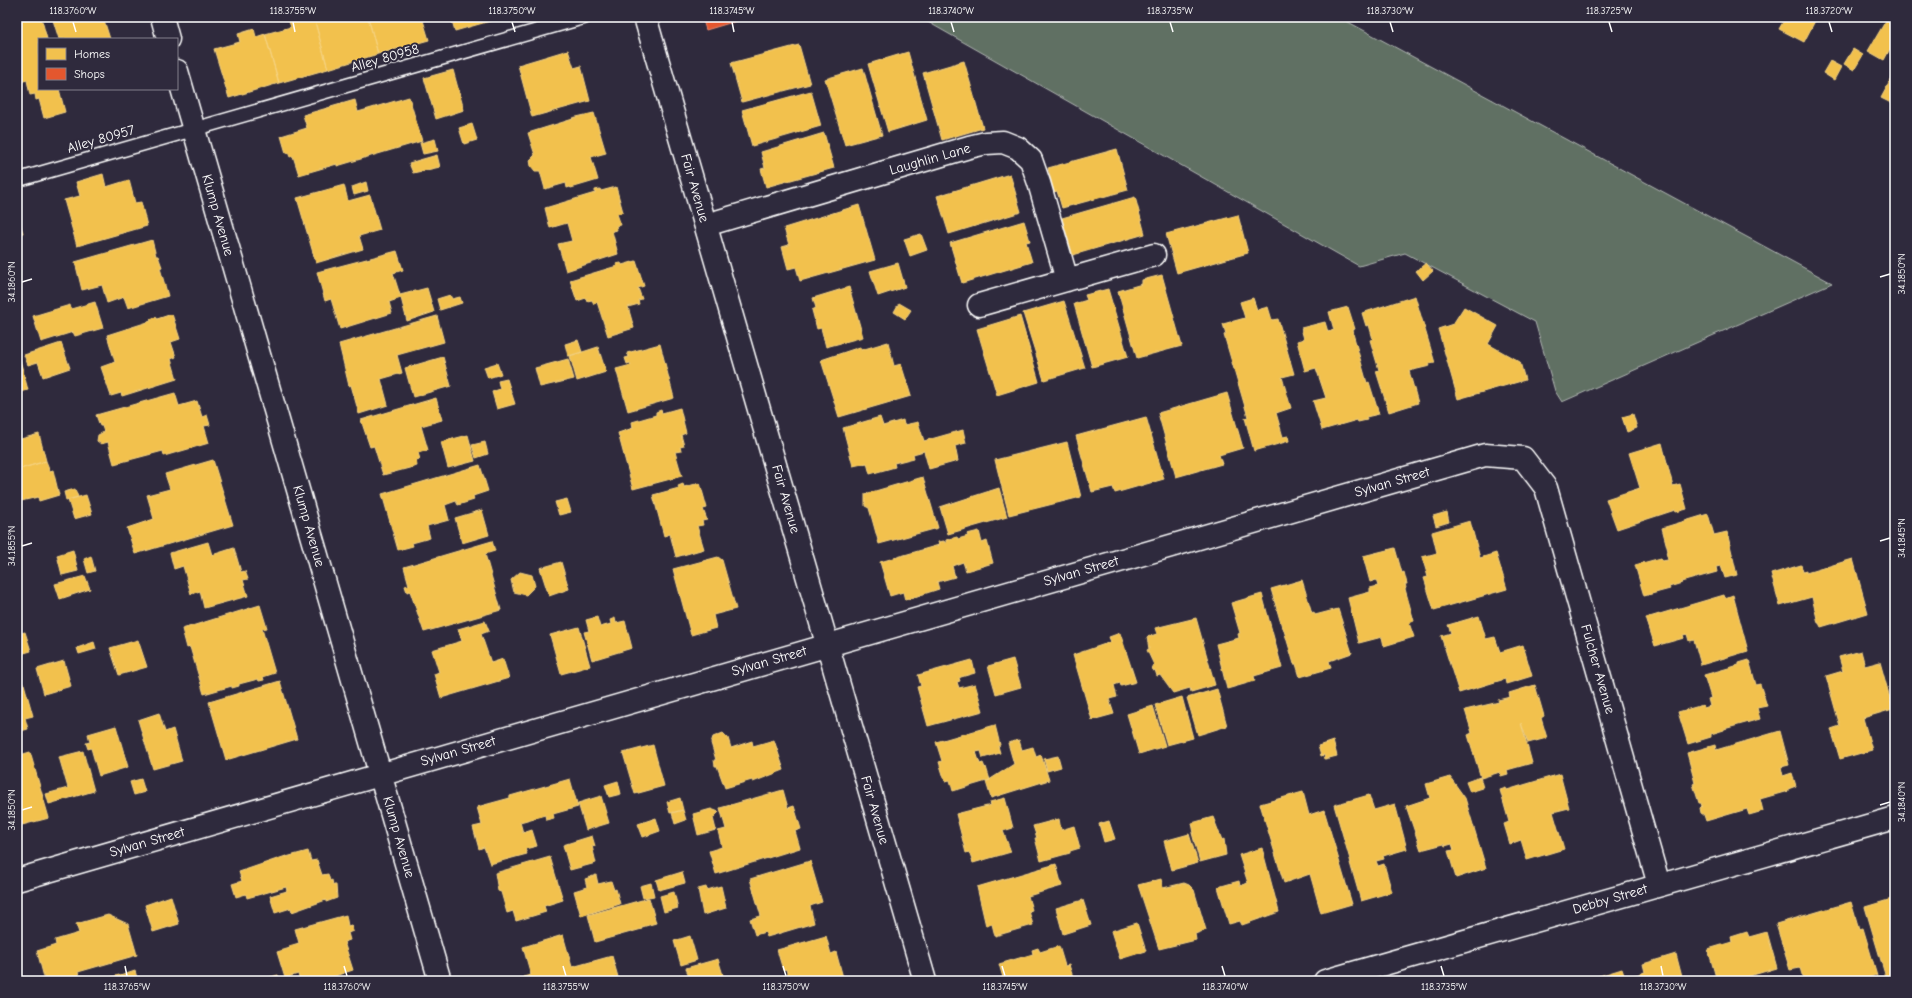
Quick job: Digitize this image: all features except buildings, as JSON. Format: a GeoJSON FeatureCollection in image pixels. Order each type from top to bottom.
{"type":"FeatureCollection","features":[{"type":"Feature","properties":{"kind":"street"},"geometry":{"type":"LineString","coordinates":[[162,17],[168,38]]}},
{"type":"Feature","properties":{"kind":"street","name":"Fair Avenue"},"geometry":{"type":"LineString","coordinates":[[645,17],[925,981]]}},
{"type":"Feature","properties":{"kind":"street","name":"Klump Avenue"},"geometry":{"type":"LineString","coordinates":[[178,74],[440,981]]}},
{"type":"Feature","properties":{"kind":"street","name":"Laughlin Lane"},"geometry":{"type":"LineString","coordinates":[[706,225],[969,147],[986,143],[1003,142],[1018,148],[1031,160],[1067,280]]}},
{"type":"Feature","properties":{"kind":"street"},"geometry":{"type":"LineString","coordinates":[[979,304],[1154,255]]}},
{"type":"Feature","properties":{"kind":"street","name":"Sylvan Street"},"geometry":{"type":"LineString","coordinates":[[17,880],[1485,455],[1523,458]]}},
{"type":"Feature","properties":{"kind":"street","name":"Fulcher Avenue"},"geometry":{"type":"LineString","coordinates":[[1523,458],[1546,488],[1659,885]]}},
{"type":"Feature","properties":{"kind":"street","name":"Debby Street"},"geometry":{"type":"LineString","coordinates":[[1325,981],[1895,818]]}},
{"type":"Feature","properties":{"kind":"lane","name":"Alley 80958"},"geometry":{"type":"LineString","coordinates":[[194,129],[586,17]]}},
{"type":"Feature","properties":{"kind":"lane","name":"Alley 80957"},"geometry":{"type":"LineString","coordinates":[[17,180],[194,129]]}},
{"type":"Feature","properties":{"kind":"green space"},"geometry":{"type":"Polygon","coordinates":[[[919,17],[1339,17],[1832,283],[1562,402],[1555,391],[1535,322],[1405,253],[1359,266],[919,17]]]}}]}
